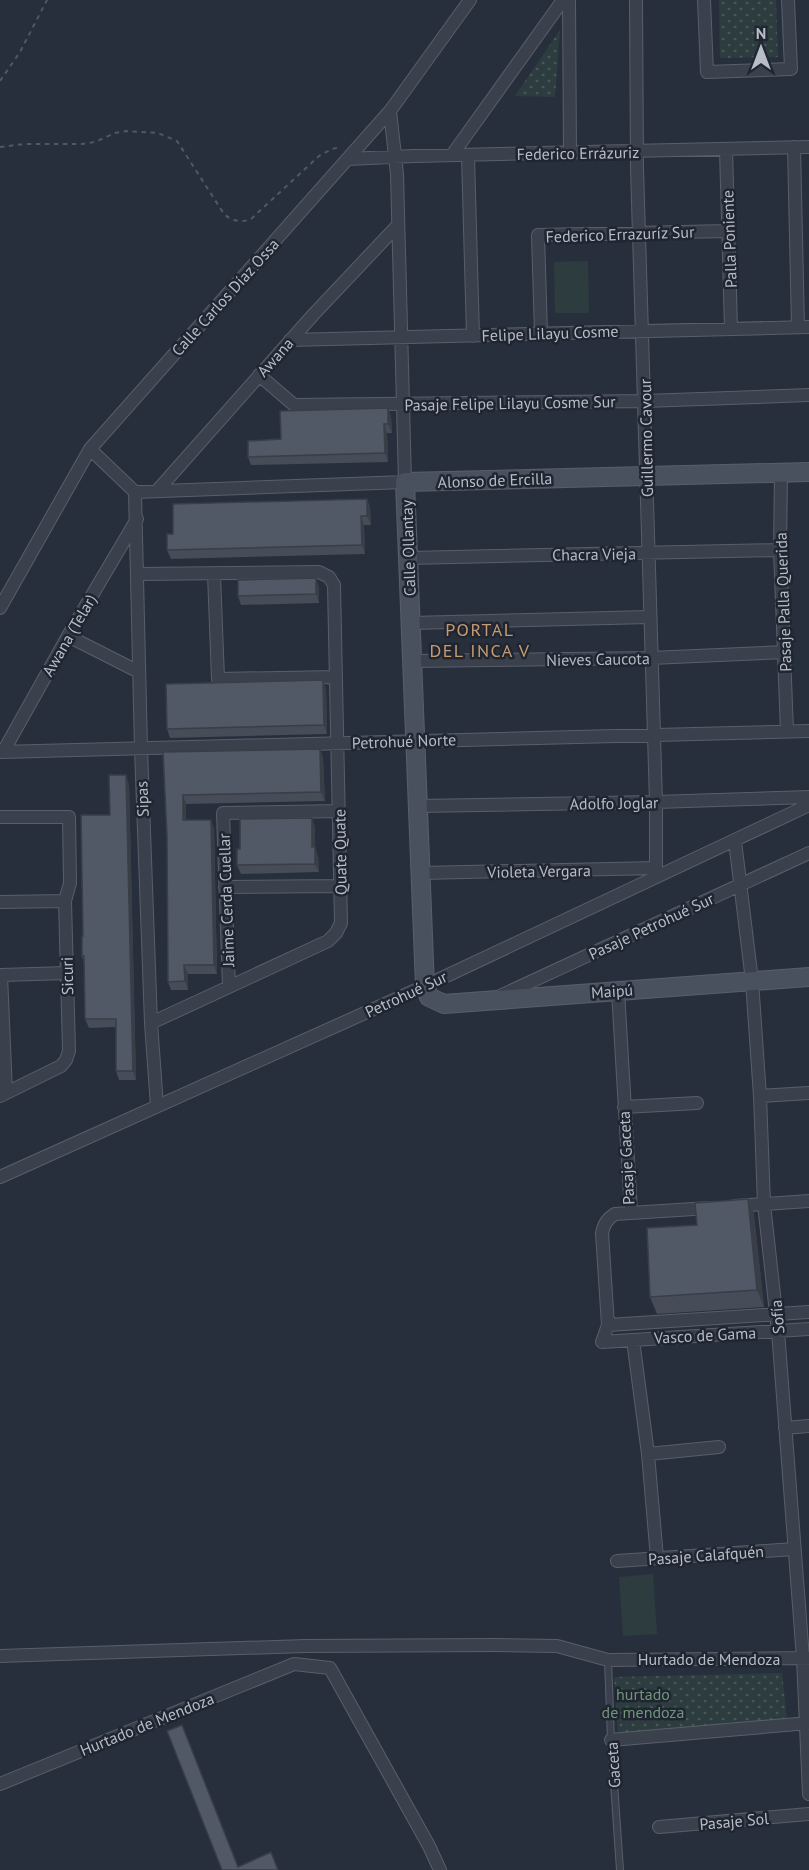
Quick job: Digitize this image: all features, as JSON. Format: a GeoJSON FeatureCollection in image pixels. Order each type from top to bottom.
{"type":"FeatureCollection","features":[{"type":"Feature","properties":{"kind":"street","name":"Calle Carlos Díaz Ossa"},"geometry":{"type":"LineString","coordinates":[[0,608],[90,449],[390,111],[470,0]]}},
{"type":"Feature","properties":{"kind":"street"},"geometry":{"type":"LineString","coordinates":[[452,155],[563,0]]}},
{"type":"Feature","properties":{"kind":"street"},"geometry":{"type":"LineString","coordinates":[[569,0],[570,153]]}},
{"type":"Feature","properties":{"kind":"street","name":"Guillermo Cavour"},"geometry":{"type":"LineString","coordinates":[[636,0],[637,152],[656,802],[656,872]]}},
{"type":"Feature","properties":{"kind":"street"},"geometry":{"type":"LineString","coordinates":[[704,0],[707,72],[791,69],[788,0]]}},
{"type":"Feature","properties":{"kind":"street","name":"Calle Ollantay"},"geometry":{"type":"LineString","coordinates":[[390,111],[395,156],[398,226],[405,482],[425,986]]}},
{"type":"Feature","properties":{"kind":"street"},"geometry":{"type":"LineString","coordinates":[[794,147],[803,327]]}},
{"type":"Feature","properties":{"kind":"street","name":"Federico Errázuriz"},"geometry":{"type":"LineString","coordinates":[[347,159],[809,147]]}},
{"type":"Feature","properties":{"kind":"street","name":"Palla Poniente"},"geometry":{"type":"LineString","coordinates":[[726,149],[731,329]]}},
{"type":"Feature","properties":{"kind":"street"},"geometry":{"type":"LineString","coordinates":[[468,156],[472,336]]}},
{"type":"Feature","properties":{"kind":"street","name":"Awana"},"geometry":{"type":"LineString","coordinates":[[157,491],[290,340],[398,226]]}},
{"type":"Feature","properties":{"kind":"street","name":"Federico Errazuríz Sur"},"geometry":{"type":"LineString","coordinates":[[541,334],[538,235],[728,231]]}},
{"type":"Feature","properties":{"kind":"street","name":"Felipe Lilayu Cosme"},"geometry":{"type":"LineString","coordinates":[[290,340],[803,327]]}},
{"type":"Feature","properties":{"kind":"street","name":"Pasaje Felipe Lilayu Cosme Sur"},"geometry":{"type":"LineString","coordinates":[[259,375],[294,405],[645,401],[809,395]]}},
{"type":"Feature","properties":{"kind":"street"},"geometry":{"type":"LineString","coordinates":[[90,449],[135,492]]}},
{"type":"Feature","properties":{"kind":"street","name":"Alonso de Ercilla"},"geometry":{"type":"LineString","coordinates":[[135,492],[405,482],[809,472]]}},
{"type":"Feature","properties":{"kind":"street","name":"Pasaje Palla Querida"},"geometry":{"type":"LineString","coordinates":[[781,473],[780,550],[787,731]]}},
{"type":"Feature","properties":{"kind":"street","name":"Sipas"},"geometry":{"type":"LineString","coordinates":[[135,492],[141,749],[151,1023],[157,1106]]}},
{"type":"Feature","properties":{"kind":"street","name":"Awana (Telar)"},"geometry":{"type":"LineString","coordinates":[[2,752],[137,519]]}},
{"type":"Feature","properties":{"kind":"street","name":"Chacra Vieja"},"geometry":{"type":"LineString","coordinates":[[408,558],[780,550]]}},
{"type":"Feature","properties":{"kind":"street","name":"Quate Quate"},"geometry":{"type":"LineString","coordinates":[[151,1023],[328,941],[336,933],[341,923],[334,585],[329,577],[319,572],[214,574]]}},
{"type":"Feature","properties":{"kind":"street"},"geometry":{"type":"LineString","coordinates":[[138,574],[214,574],[218,679],[336,677]]}},
{"type":"Feature","properties":{"kind":"street"},"geometry":{"type":"LineString","coordinates":[[411,623],[649,617]]}},
{"type":"Feature","properties":{"kind":"street"},"geometry":{"type":"LineString","coordinates":[[68,636],[139,672]]}},
{"type":"Feature","properties":{"kind":"street","name":"Nieves Caucota"},"geometry":{"type":"LineString","coordinates":[[412,661],[651,658],[784,652]]}},
{"type":"Feature","properties":{"kind":"street","name":"Petrohué Norte"},"geometry":{"type":"LineString","coordinates":[[2,752],[809,731]]}},
{"type":"Feature","properties":{"kind":"street","name":"Adolfo Joglar"},"geometry":{"type":"LineString","coordinates":[[418,806],[809,797]]}},
{"type":"Feature","properties":{"kind":"street","name":"Petrohué Sur"},"geometry":{"type":"LineString","coordinates":[[0,1177],[425,986],[656,872],[735,841],[809,805]]}},
{"type":"Feature","properties":{"kind":"street","name":"Jaime Cerda Cuellar"},"geometry":{"type":"LineString","coordinates":[[229,987],[223,813],[339,811]]}},
{"type":"Feature","properties":{"kind":"street","name":"Sicuri"},"geometry":{"type":"LineString","coordinates":[[0,817],[69,817],[70,883],[65,901],[69,1051],[61,1066],[3,1094]]}},
{"type":"Feature","properties":{"kind":"street","name":"Sofía"},"geometry":{"type":"LineString","coordinates":[[735,841],[752,981],[760,1096],[764,1204],[777,1314],[794,1550],[806,1658],[809,1794]]}},
{"type":"Feature","properties":{"kind":"street","name":"Pasaje Petrohué Sur"},"geometry":{"type":"LineString","coordinates":[[493,999],[809,853]]}},
{"type":"Feature","properties":{"kind":"street","name":"Violeta Vergara"},"geometry":{"type":"LineString","coordinates":[[421,873],[656,872]]}},
{"type":"Feature","properties":{"kind":"street"},"geometry":{"type":"LineString","coordinates":[[225,887],[340,886]]}},
{"type":"Feature","properties":{"kind":"street"},"geometry":{"type":"LineString","coordinates":[[0,902],[65,901]]}},
{"type":"Feature","properties":{"kind":"street"},"geometry":{"type":"LineString","coordinates":[[3,1094],[1,975],[68,973]]}},
{"type":"Feature","properties":{"kind":"street","name":"Maipú"},"geometry":{"type":"LineString","coordinates":[[425,986],[429,997],[444,1004],[809,977]]}},
{"type":"Feature","properties":{"kind":"street","name":"Pasaje Gaceta"},"geometry":{"type":"LineString","coordinates":[[602,1342],[609,1325],[602,1233],[604,1225],[615,1214],[631,1212],[618,991]]}},
{"type":"Feature","properties":{"kind":"street"},"geometry":{"type":"LineString","coordinates":[[760,1096],[809,1093]]}},
{"type":"Feature","properties":{"kind":"street"},"geometry":{"type":"LineString","coordinates":[[624,1107],[697,1103]]}},
{"type":"Feature","properties":{"kind":"street"},"geometry":{"type":"LineString","coordinates":[[631,1212],[809,1201]]}},
{"type":"Feature","properties":{"kind":"street","name":"Vasco de Gama"},"geometry":{"type":"LineString","coordinates":[[609,1325],[809,1312]]}},
{"type":"Feature","properties":{"kind":"street","name":"Vasco de Gama"},"geometry":{"type":"LineString","coordinates":[[602,1342],[809,1329]]}},
{"type":"Feature","properties":{"kind":"street"},"geometry":{"type":"LineString","coordinates":[[633,1340],[648,1454],[657,1558]]}},
{"type":"Feature","properties":{"kind":"street"},"geometry":{"type":"LineString","coordinates":[[785,1428],[809,1426]]}},
{"type":"Feature","properties":{"kind":"street"},"geometry":{"type":"LineString","coordinates":[[648,1454],[719,1447]]}},
{"type":"Feature","properties":{"kind":"street","name":"Pasaje Calafquén"},"geometry":{"type":"LineString","coordinates":[[617,1561],[794,1550]]}},
{"type":"Feature","properties":{"kind":"street","name":"Hurtado de Mendoza"},"geometry":{"type":"LineString","coordinates":[[0,1656],[291,1647],[557,1646],[608,1660],[806,1658]]}},
{"type":"Feature","properties":{"kind":"street"},"geometry":{"type":"LineString","coordinates":[[291,1647],[294,1664],[330,1668],[440,1870]]}},
{"type":"Feature","properties":{"kind":"street","name":"Hurtado de Mendoza"},"geometry":{"type":"LineString","coordinates":[[0,1784],[294,1664]]}},
{"type":"Feature","properties":{"kind":"street"},"geometry":{"type":"LineString","coordinates":[[611,1740],[807,1723]]}},
{"type":"Feature","properties":{"kind":"street","name":"Pasaje Sol"},"geometry":{"type":"LineString","coordinates":[[658,1827],[809,1814]]}},
{"type":"Feature","properties":{"kind":"lane","name":"Gaceta"},"geometry":{"type":"LineString","coordinates":[[608,1660],[620,1870]]}},
{"type":"Feature","properties":{"kind":"path"},"geometry":{"type":"LineString","coordinates":[[0,81],[24,45],[46,0]]}},
{"type":"Feature","properties":{"kind":"path"},"geometry":{"type":"LineString","coordinates":[[0,147],[24,144],[82,144],[126,131],[158,133],[177,141],[224,214],[241,221],[252,219],[325,152],[340,147],[356,150]]}},
{"type":"Feature","properties":{"kind":"green space"},"geometry":{"type":"Polygon","coordinates":[[[719,0],[776,0],[778,57],[720,58],[719,0]]]}},
{"type":"Feature","properties":{"kind":"green space"},"geometry":{"type":"Polygon","coordinates":[[[560,30],[555,97],[515,96],[560,30]]]}},
{"type":"Feature","properties":{"kind":"green space"},"geometry":{"type":"Polygon","coordinates":[[[588,261],[589,313],[555,313],[554,262],[588,261]]]}},
{"type":"Feature","properties":{"kind":"green space"},"geometry":{"type":"Polygon","coordinates":[[[653,1574],[657,1634],[623,1636],[619,1577],[653,1574]]]}},
{"type":"Feature","properties":{"kind":"green space","name":"hurtado de mendoza"},"geometry":{"type":"Polygon","coordinates":[[[782,1673],[787,1719],[618,1733],[614,1677],[782,1673]]]}},
{"type":"Feature","properties":{"kind":"building"},"geometry":{"type":"Polygon","coordinates":[[[388,408],[388,424],[384,424],[385,453],[248,457],[248,441],[281,439],[280,411],[388,408]]]}},
{"type":"Feature","properties":{"kind":"building"},"geometry":{"type":"Polygon","coordinates":[[[367,499],[367,516],[361,516],[362,545],[167,550],[167,534],[173,534],[173,504],[367,499]]]}},
{"type":"Feature","properties":{"kind":"building"},"geometry":{"type":"Polygon","coordinates":[[[316,578],[316,594],[238,596],[238,580],[316,578]]]}},
{"type":"Feature","properties":{"kind":"building"},"geometry":{"type":"Polygon","coordinates":[[[323,680],[324,725],[167,729],[166,684],[323,680]]]}},
{"type":"Feature","properties":{"kind":"building"},"geometry":{"type":"Polygon","coordinates":[[[320,749],[321,792],[183,795],[183,820],[211,820],[214,965],[184,965],[185,981],[168,982],[167,836],[163,752],[320,749]]]}},
{"type":"Feature","properties":{"kind":"building"},"geometry":{"type":"Polygon","coordinates":[[[109,775],[126,775],[133,1071],[116,1071],[116,1019],[85,1019],[81,815],[110,815],[109,775]]]}},
{"type":"Feature","properties":{"kind":"building"},"geometry":{"type":"Polygon","coordinates":[[[312,818],[312,847],[315,847],[315,864],[237,865],[237,849],[240,849],[240,819],[312,818]]]}},
{"type":"Feature","properties":{"kind":"building"},"geometry":{"type":"Polygon","coordinates":[[[748,1199],[757,1290],[650,1297],[647,1228],[697,1225],[695,1203],[748,1199]]]}},
{"type":"Feature","properties":{"kind":"building"},"geometry":{"type":"Polygon","coordinates":[[[182,1725],[238,1867],[271,1852],[278,1870],[222,1870],[167,1731],[182,1725]]]}},
{"type":"Feature","properties":{"kind":"district","name":"PORTAL DEL INCA V"},"geometry":{"type":"Point","coordinates":[480,640]}}]}
